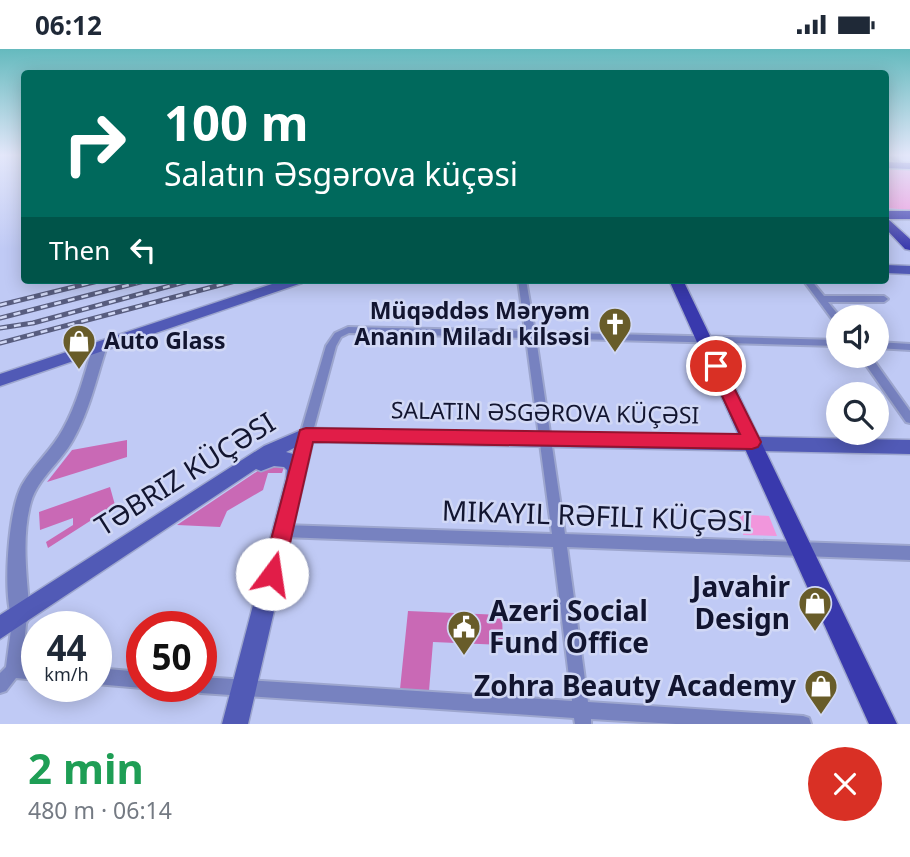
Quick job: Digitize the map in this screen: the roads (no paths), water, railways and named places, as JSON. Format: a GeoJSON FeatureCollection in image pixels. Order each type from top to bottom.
{"type":"FeatureCollection","features":[{"type":"Feature","properties":{"kind":"main road"},"geometry":{"type":"LineString","coordinates":[[889,215],[910,215]]}},
{"type":"Feature","properties":{"kind":"main road"},"geometry":{"type":"LineString","coordinates":[[889,225],[910,246]]}},
{"type":"Feature","properties":{"kind":"main road"},"geometry":{"type":"LineString","coordinates":[[889,269],[910,269]]}},
{"type":"Feature","properties":{"kind":"main road"},"geometry":{"type":"LineString","coordinates":[[0,380],[99,349],[220,303],[284,284]]}},
{"type":"Feature","properties":{"kind":"main road"},"geometry":{"type":"LineString","coordinates":[[678,284],[883,724]]}},
{"type":"Feature","properties":{"kind":"main road"},"geometry":{"type":"LineString","coordinates":[[235,724],[306,435],[910,447]]}},
{"type":"Feature","properties":{"kind":"main road","name":"TƏBRIZ KÜÇƏSI"},"geometry":{"type":"LineString","coordinates":[[13,623],[306,435]]}},
{"type":"Feature","properties":{"kind":"main road","name":"TƏBRIZ KÜÇƏSI"},"geometry":{"type":"LineString","coordinates":[[0,638],[13,623],[226,478],[270,451],[306,435]]}},
{"type":"Feature","properties":{"kind":"main road"},"geometry":{"type":"LineString","coordinates":[[259,464],[274,459],[289,460],[296,468],[295,483]]}},
{"type":"Feature","properties":{"kind":"street"},"geometry":{"type":"LineString","coordinates":[[523,284],[546,438],[582,716]]}},
{"type":"Feature","properties":{"kind":"street"},"geometry":{"type":"LineString","coordinates":[[810,284],[826,305]]}},
{"type":"Feature","properties":{"kind":"street"},"geometry":{"type":"LineString","coordinates":[[821,299],[884,299]]}},
{"type":"Feature","properties":{"kind":"street"},"geometry":{"type":"LineString","coordinates":[[306,435],[331,346],[338,335],[356,329],[826,343]]}},
{"type":"Feature","properties":{"kind":"street"},"geometry":{"type":"LineString","coordinates":[[889,346],[910,347]]}},
{"type":"Feature","properties":{"kind":"street"},"geometry":{"type":"LineString","coordinates":[[0,685],[13,670],[13,623],[23,502],[30,486],[67,436],[83,399],[99,349]]}},
{"type":"Feature","properties":{"kind":"street"},"geometry":{"type":"LineString","coordinates":[[873,368],[910,419]]}},
{"type":"Feature","properties":{"kind":"street"},"geometry":{"type":"LineString","coordinates":[[283,531],[800,547],[910,553]]}},
{"type":"Feature","properties":{"kind":"street"},"geometry":{"type":"LineString","coordinates":[[13,670],[21,671]]}},
{"type":"Feature","properties":{"kind":"street"},"geometry":{"type":"LineString","coordinates":[[217,686],[582,716],[803,724]]}},
{"type":"Feature","properties":{"kind":"railway"},"geometry":{"type":"LineString","coordinates":[[0,305],[86,284]]}},
{"type":"Feature","properties":{"kind":"railway"},"geometry":{"type":"LineString","coordinates":[[0,318],[132,284]]}},
{"type":"Feature","properties":{"kind":"railway"},"geometry":{"type":"LineString","coordinates":[[0,328],[33,323],[177,284]]}},
{"type":"Feature","properties":{"kind":"railway"},"geometry":{"type":"LineString","coordinates":[[0,343],[224,284]]}},
{"type":"Feature","properties":{"kind":"place","name":"Müqəddəs Məryəm Ananın Miladı kilsəsi"},"geometry":{"type":"Point","coordinates":[615,354]}},
{"type":"Feature","properties":{"kind":"place","name":"Auto Glass"},"geometry":{"type":"Point","coordinates":[79,371]}},
{"type":"Feature","properties":{"kind":"place","name":"Javahir Design"},"geometry":{"type":"Point","coordinates":[815,633]}},
{"type":"Feature","properties":{"kind":"place","name":"Azeri Social Fund Office"},"geometry":{"type":"Point","coordinates":[464,657]}},
{"type":"Feature","properties":{"kind":"place","name":"Zohra Beauty Academy"},"geometry":{"type":"Point","coordinates":[821,716]}}]}
